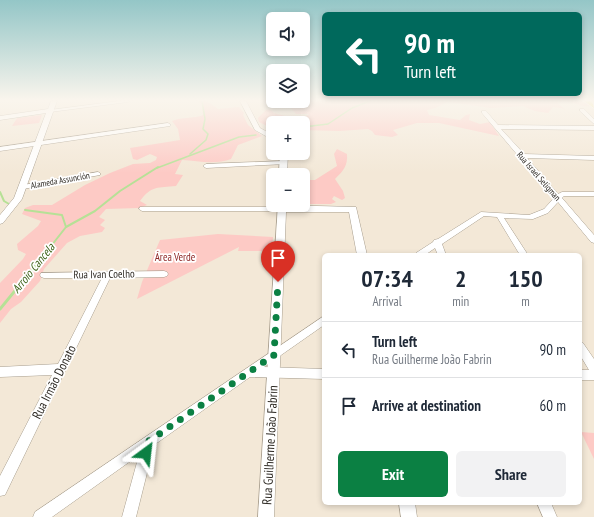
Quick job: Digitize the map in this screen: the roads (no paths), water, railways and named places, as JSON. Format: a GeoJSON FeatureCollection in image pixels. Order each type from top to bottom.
{"type":"FeatureCollection","features":[{"type":"Feature","properties":{"kind":"street"},"geometry":{"type":"LineString","coordinates":[[0,221],[14,206],[23,187],[45,125]]}},
{"type":"Feature","properties":{"kind":"street"},"geometry":{"type":"LineString","coordinates":[[0,149],[167,125]]}},
{"type":"Feature","properties":{"kind":"street"},"geometry":{"type":"LineString","coordinates":[[255,125],[262,133],[266,135]]}},
{"type":"Feature","properties":{"kind":"street"},"geometry":{"type":"LineString","coordinates":[[497,127],[594,128]]}},
{"type":"Feature","properties":{"kind":"street","name":"Rua Israel Seligman"},"geometry":{"type":"LineString","coordinates":[[497,127],[594,240]]}},
{"type":"Feature","properties":{"kind":"street"},"geometry":{"type":"LineString","coordinates":[[522,156],[594,158]]}},
{"type":"Feature","properties":{"kind":"street"},"geometry":{"type":"LineString","coordinates":[[206,166],[284,163],[284,168]]}},
{"type":"Feature","properties":{"kind":"street","name":"Alameda Assunción"},"geometry":{"type":"LineString","coordinates":[[23,187],[98,174]]}},
{"type":"Feature","properties":{"kind":"street"},"geometry":{"type":"LineString","coordinates":[[422,253],[483,214],[524,217],[538,215],[546,211],[562,194],[594,194]]}},
{"type":"Feature","properties":{"kind":"street"},"geometry":{"type":"LineString","coordinates":[[142,209],[266,207]]}},
{"type":"Feature","properties":{"kind":"street"},"geometry":{"type":"LineString","coordinates":[[310,208],[353,209],[362,253]]}},
{"type":"Feature","properties":{"kind":"street","name":"Rua Guilherme João Fabrin"},"geometry":{"type":"LineString","coordinates":[[266,517],[282,212]]}},
{"type":"Feature","properties":{"kind":"street"},"geometry":{"type":"LineString","coordinates":[[499,215],[523,253]]}},
{"type":"Feature","properties":{"kind":"street"},"geometry":{"type":"LineString","coordinates":[[437,242],[441,253]]}},
{"type":"Feature","properties":{"kind":"street","name":"Rua Irmão Donato"},"geometry":{"type":"LineString","coordinates":[[0,490],[108,274]]}},
{"type":"Feature","properties":{"kind":"street","name":"Rua Ivan Coelho"},"geometry":{"type":"LineString","coordinates":[[44,275],[164,274]]}},
{"type":"Feature","properties":{"kind":"street"},"geometry":{"type":"LineString","coordinates":[[40,517],[322,321]]}},
{"type":"Feature","properties":{"kind":"street"},"geometry":{"type":"LineString","coordinates":[[582,349],[594,368]]}},
{"type":"Feature","properties":{"kind":"street"},"geometry":{"type":"LineString","coordinates":[[0,372],[61,369]]}},
{"type":"Feature","properties":{"kind":"street"},"geometry":{"type":"LineString","coordinates":[[249,372],[322,374]]}},
{"type":"Feature","properties":{"kind":"street"},"geometry":{"type":"LineString","coordinates":[[582,375],[594,375]]}},
{"type":"Feature","properties":{"kind":"street"},"geometry":{"type":"LineString","coordinates":[[129,517],[149,441]]}},
{"type":"Feature","properties":{"kind":"street"},"geometry":{"type":"LineString","coordinates":[[407,505],[409,517]]}},
{"type":"Feature","properties":{"kind":"street"},"geometry":{"type":"LineString","coordinates":[[545,505],[550,517]]}},
{"type":"Feature","properties":{"kind":"waterway"},"geometry":{"type":"LineString","coordinates":[[190,154],[206,140],[208,134],[203,129],[204,125]]}},
{"type":"Feature","properties":{"kind":"waterway"},"geometry":{"type":"LineString","coordinates":[[310,126],[319,125]]}},
{"type":"Feature","properties":{"kind":"waterway"},"geometry":{"type":"LineString","coordinates":[[157,168],[239,137],[256,135]]}},
{"type":"Feature","properties":{"kind":"waterway"},"geometry":{"type":"LineString","coordinates":[[66,227],[95,211],[120,191],[158,167]]}},
{"type":"Feature","properties":{"kind":"waterway"},"geometry":{"type":"LineString","coordinates":[[0,192],[4,201],[9,204]]}},
{"type":"Feature","properties":{"kind":"waterway"},"geometry":{"type":"LineString","coordinates":[[25,210],[62,215],[66,227]]}},
{"type":"Feature","properties":{"kind":"waterway","name":"Arroio Cancela"},"geometry":{"type":"LineString","coordinates":[[44,255],[66,227]]}},
{"type":"Feature","properties":{"kind":"waterway","name":"Arroio Cancela"},"geometry":{"type":"LineString","coordinates":[[0,309],[45,254]]}},
{"type":"Feature","properties":{"kind":"park label","name":"Área Verde"},"geometry":{"type":"Point","coordinates":[175,257]}}]}
